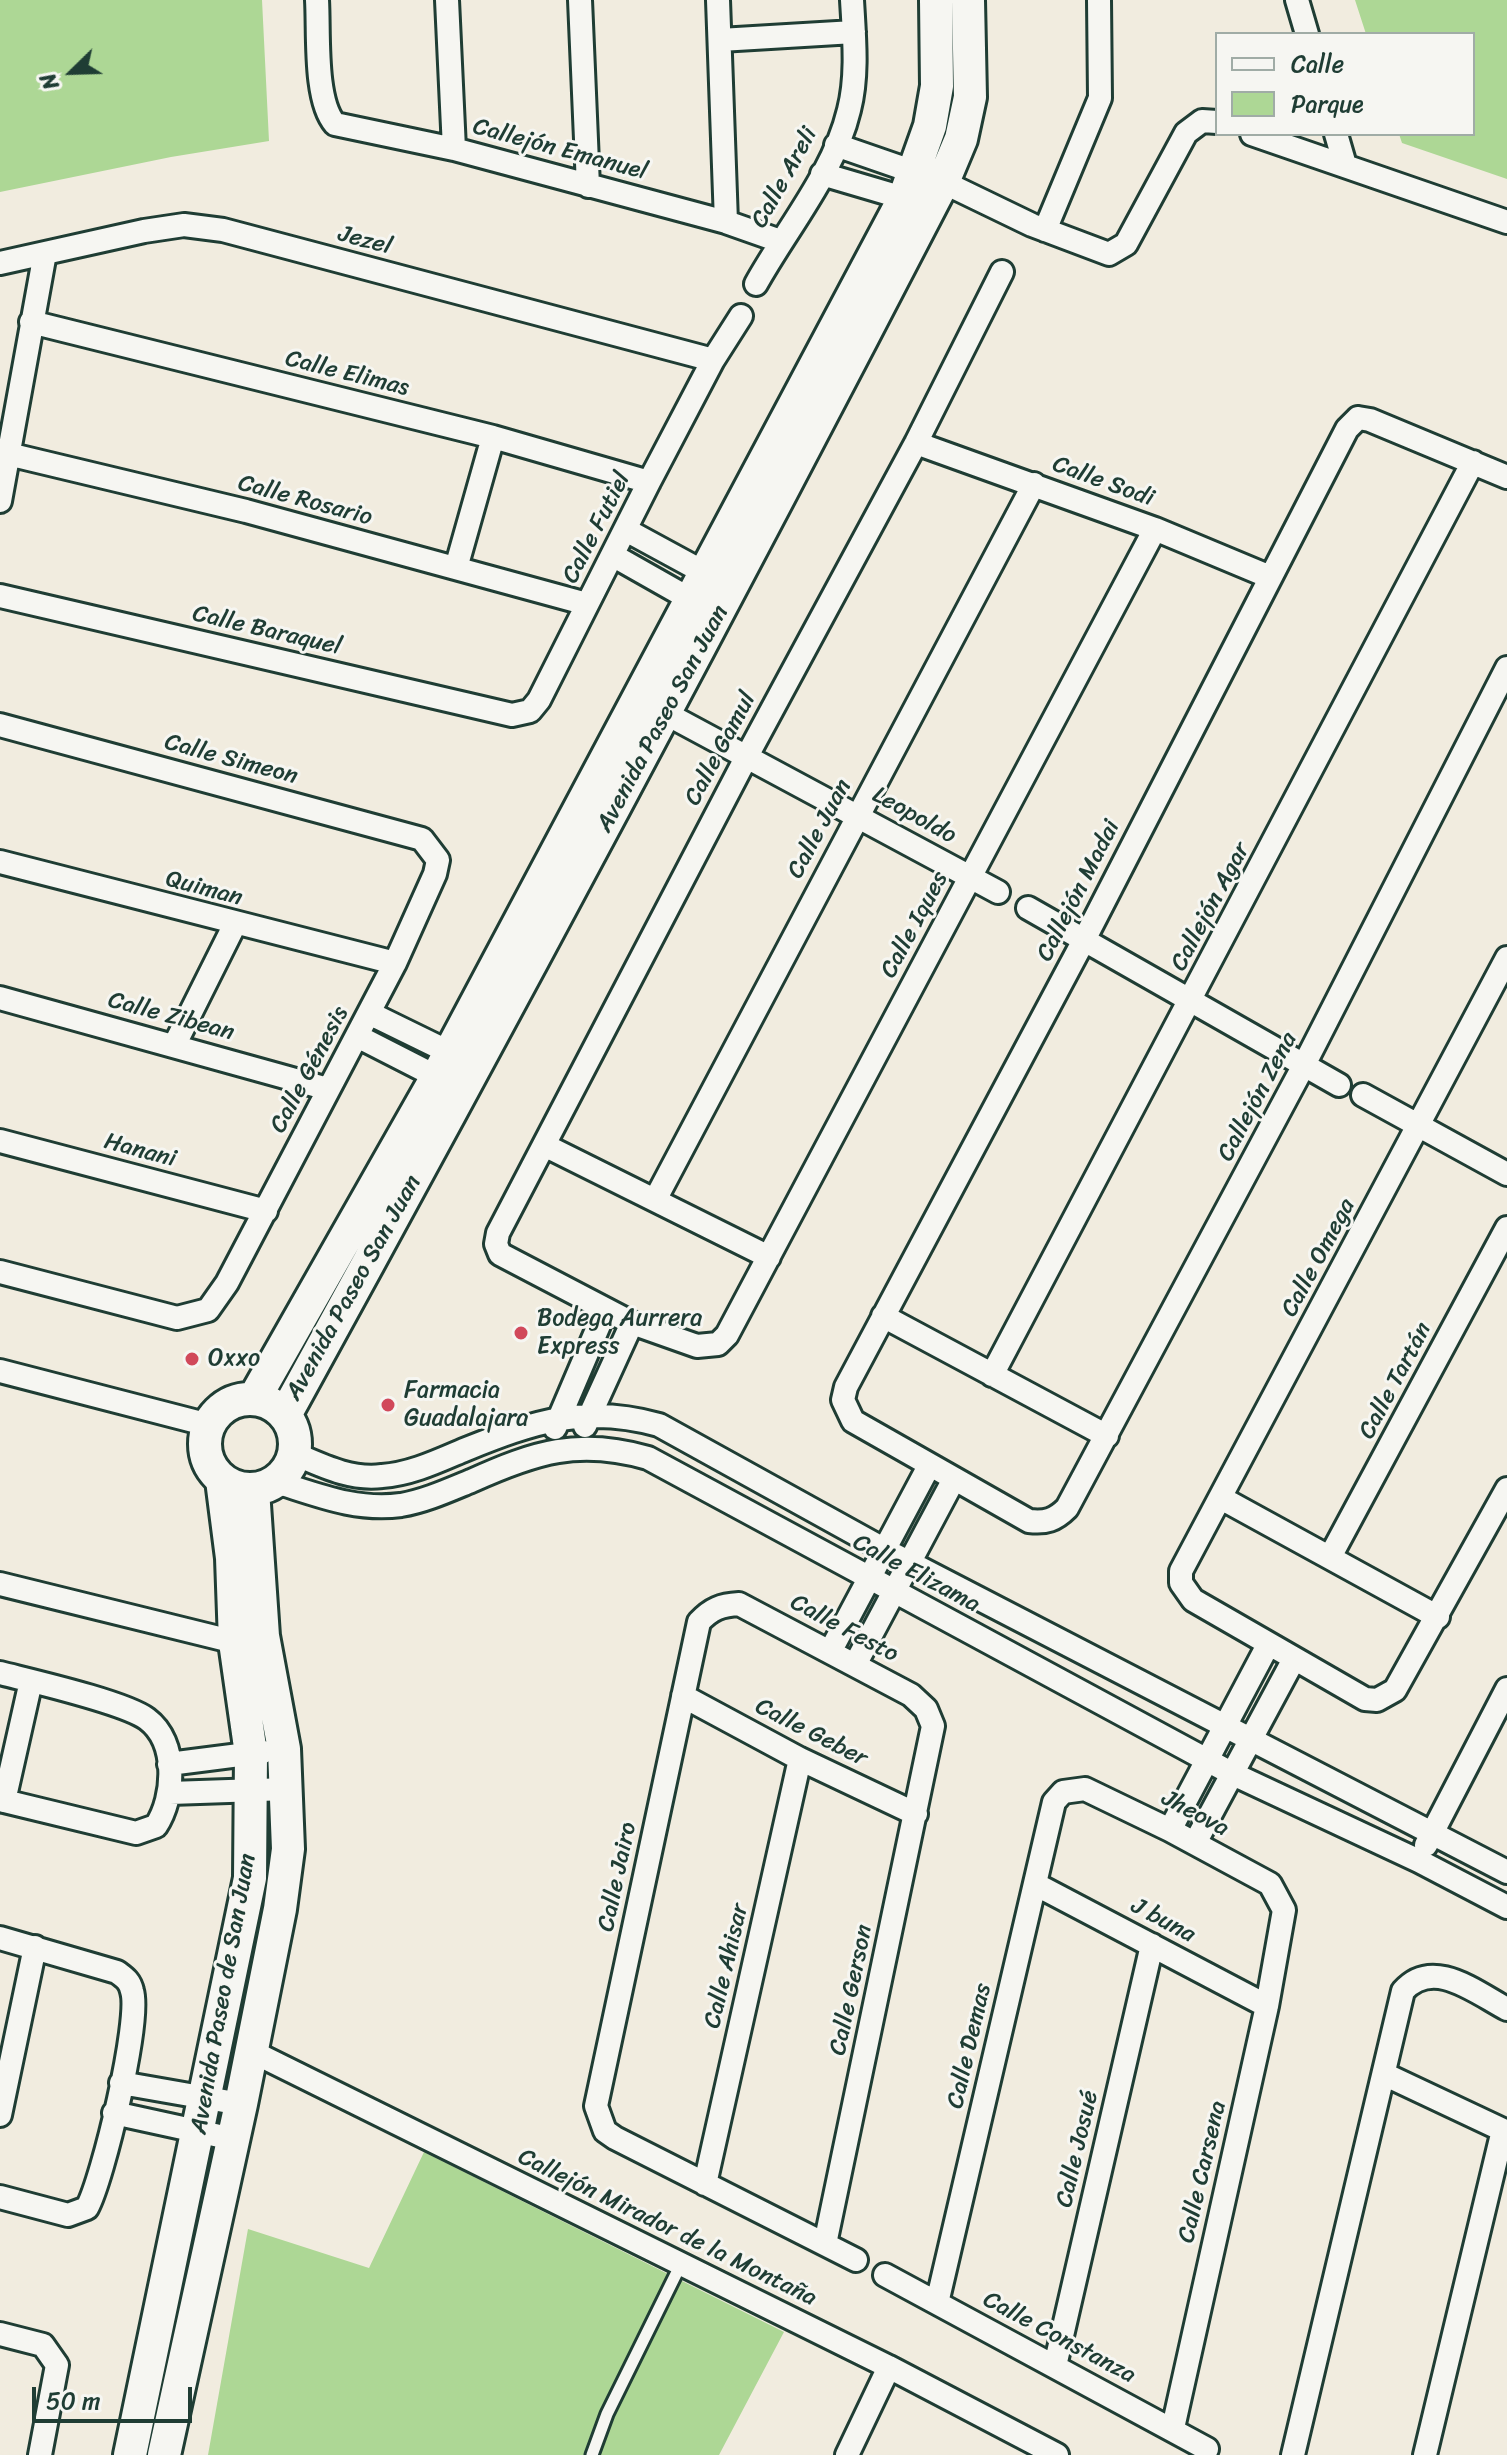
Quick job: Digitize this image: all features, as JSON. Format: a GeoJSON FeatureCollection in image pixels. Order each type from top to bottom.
{"type":"FeatureCollection","features":[{"type":"Feature","properties":{"kind":"street","name":"Callejón Emanuel"},"geometry":{"type":"LineString","coordinates":[[317,0],[323,98],[327,115],[335,124],[454,149],[726,222],[780,241]]}},
{"type":"Feature","properties":{"kind":"street"},"geometry":{"type":"LineString","coordinates":[[447,0],[454,149]]}},
{"type":"Feature","properties":{"kind":"street"},"geometry":{"type":"LineString","coordinates":[[580,0],[588,186]]}},
{"type":"Feature","properties":{"kind":"street"},"geometry":{"type":"LineString","coordinates":[[718,0],[726,222]]}},
{"type":"Feature","properties":{"kind":"street","name":"Calle Areli"},"geometry":{"type":"LineString","coordinates":[[756,284],[822,174],[849,111],[854,73],[852,0]]}},
{"type":"Feature","properties":{"kind":"street","name":"Avenida Paseo San Juan"},"geometry":{"type":"LineString","coordinates":[[254,1399],[457,1071],[726,602],[924,189],[937,86],[936,0]]}},
{"type":"Feature","properties":{"kind":"street","name":"Avenida Paseo San Juan"},"geometry":{"type":"LineString","coordinates":[[285,1415],[698,586],[924,189],[961,139],[970,97],[968,0]]}},
{"type":"Feature","properties":{"kind":"street"},"geometry":{"type":"LineString","coordinates":[[1045,230],[1100,98],[1099,0]]}},
{"type":"Feature","properties":{"kind":"street"},"geometry":{"type":"LineString","coordinates":[[1297,0],[1306,32]]}},
{"type":"Feature","properties":{"kind":"street"},"geometry":{"type":"LineString","coordinates":[[720,40],[854,32]]}},
{"type":"Feature","properties":{"kind":"street"},"geometry":{"type":"LineString","coordinates":[[822,174],[973,198],[1099,253],[1119,251],[1186,133],[1202,121],[1215,122]]}},
{"type":"Feature","properties":{"kind":"street"},"geometry":{"type":"LineString","coordinates":[[1258,136],[1507,222]]}},
{"type":"Feature","properties":{"kind":"street"},"geometry":{"type":"LineString","coordinates":[[1337,136],[1345,165]]}},
{"type":"Feature","properties":{"kind":"street"},"geometry":{"type":"LineString","coordinates":[[836,145],[924,189]]}},
{"type":"Feature","properties":{"kind":"street","name":"Jezel"},"geometry":{"type":"LineString","coordinates":[[0,263],[184,225],[223,230],[713,360]]}},
{"type":"Feature","properties":{"kind":"street"},"geometry":{"type":"LineString","coordinates":[[0,501],[45,253]]}},
{"type":"Feature","properties":{"kind":"street","name":"Calle Gamul"},"geometry":{"type":"LineString","coordinates":[[605,1311],[500,1254],[496,1244],[498,1233],[747,756],[916,443],[1002,272]]}},
{"type":"Feature","properties":{"kind":"street"},"geometry":{"type":"LineString","coordinates":[[713,360],[741,316]]}},
{"type":"Feature","properties":{"kind":"street","name":"Calle Elimas"},"geometry":{"type":"LineString","coordinates":[[31,322],[493,437],[649,482]]}},
{"type":"Feature","properties":{"kind":"street","name":"Calle Futiel"},"geometry":{"type":"LineString","coordinates":[[522,714],[539,700],[713,360]]}},
{"type":"Feature","properties":{"kind":"street","name":"Callejón Madai"},"geometry":{"type":"LineString","coordinates":[[929,1466],[853,1421],[843,1400],[846,1387],[1084,940],[1354,410],[1370,420],[1473,462]]}},
{"type":"Feature","properties":{"kind":"street"},"geometry":{"type":"LineString","coordinates":[[456,568],[493,437]]}},
{"type":"Feature","properties":{"kind":"street","name":"Calle Sodi"},"geometry":{"type":"LineString","coordinates":[[916,443],[1155,529],[1270,577]]}},
{"type":"Feature","properties":{"kind":"street","name":"Calle Rosario"},"geometry":{"type":"LineString","coordinates":[[8,454],[246,511],[587,604]]}},
{"type":"Feature","properties":{"kind":"street"},"geometry":{"type":"LineString","coordinates":[[1473,462],[1507,477]]}},
{"type":"Feature","properties":{"kind":"street","name":"Callejón Agar"},"geometry":{"type":"LineString","coordinates":[[992,1375],[1473,462]]}},
{"type":"Feature","properties":{"kind":"street","name":"Calle Juan"},"geometry":{"type":"LineString","coordinates":[[655,1200],[1034,484]]}},
{"type":"Feature","properties":{"kind":"street","name":"Calle Iques"},"geometry":{"type":"LineString","coordinates":[[632,1323],[697,1346],[718,1344],[727,1335],[1155,529]]}},
{"type":"Feature","properties":{"kind":"street"},"geometry":{"type":"LineString","coordinates":[[626,530],[698,586],[726,602]]}},
{"type":"Feature","properties":{"kind":"street"},"geometry":{"type":"LineString","coordinates":[[614,556],[698,586],[726,602]]}},
{"type":"Feature","properties":{"kind":"street","name":"Calle Baraquel"},"geometry":{"type":"LineString","coordinates":[[0,596],[512,715],[522,714]]}},
{"type":"Feature","properties":{"kind":"street","name":"Callejón Zena"},"geometry":{"type":"LineString","coordinates":[[954,1479],[1029,1521],[1043,1523],[1056,1518],[1067,1508],[1304,1065],[1507,668]]}},
{"type":"Feature","properties":{"kind":"street","name":"Leopoldo"},"geometry":{"type":"LineString","coordinates":[[663,712],[998,892]]}},
{"type":"Feature","properties":{"kind":"street","name":"Calle Simeon"},"geometry":{"type":"LineString","coordinates":[[0,725],[422,839],[438,860]]}},
{"type":"Feature","properties":{"kind":"street","name":"Calle Génesis"},"geometry":{"type":"LineString","coordinates":[[0,1272],[177,1318],[208,1310],[218,1300],[266,1211],[395,963],[435,874],[438,860]]}},
{"type":"Feature","properties":{"kind":"street","name":"Quiman"},"geometry":{"type":"LineString","coordinates":[[0,862],[395,963]]}},
{"type":"Feature","properties":{"kind":"street"},"geometry":{"type":"LineString","coordinates":[[1028,908],[1339,1085]]}},
{"type":"Feature","properties":{"kind":"street"},"geometry":{"type":"LineString","coordinates":[[175,1044],[235,924]]}},
{"type":"Feature","properties":{"kind":"street","name":"Calle Omega"},"geometry":{"type":"LineString","coordinates":[[1268,1645],[1193,1600],[1181,1583],[1181,1571],[1507,958]]}},
{"type":"Feature","properties":{"kind":"street","name":"Calle Zibean"},"geometry":{"type":"LineString","coordinates":[[0,998],[175,1044],[328,1089]]}},
{"type":"Feature","properties":{"kind":"street"},"geometry":{"type":"LineString","coordinates":[[369,1013],[457,1071]]}},
{"type":"Feature","properties":{"kind":"street"},"geometry":{"type":"LineString","coordinates":[[357,1036],[457,1071]]}},
{"type":"Feature","properties":{"kind":"street"},"geometry":{"type":"LineString","coordinates":[[1363,1095],[1507,1174]]}},
{"type":"Feature","properties":{"kind":"street","name":"Hanani"},"geometry":{"type":"LineString","coordinates":[[0,1141],[266,1211]]}},
{"type":"Feature","properties":{"kind":"street"},"geometry":{"type":"LineString","coordinates":[[544,1145],[769,1257]]}},
{"type":"Feature","properties":{"kind":"street","name":"Calle Tartán"},"geometry":{"type":"LineString","coordinates":[[1330,1557],[1507,1228]]}},
{"type":"Feature","properties":{"kind":"street"},"geometry":{"type":"LineString","coordinates":[[546,1452],[605,1311],[632,1323],[589,1414],[578,1446]]}},
{"type":"Feature","properties":{"kind":"street"},"geometry":{"type":"LineString","coordinates":[[883,1316],[1107,1436]]}},
{"type":"Feature","properties":{"kind":"street"},"geometry":{"type":"LineString","coordinates":[[0,1371],[209,1425]]}},
{"type":"Feature","properties":{"kind":"street"},"geometry":{"type":"LineString","coordinates":[[254,1399],[266,1401],[285,1415],[294,1433],[295,1454],[291,1465],[264,1486],[222,1480],[208,1461],[205,1437],[209,1425],[227,1405],[254,1399]]}},
{"type":"Feature","properties":{"kind":"street","name":"Calle Elizama"},"geometry":{"type":"LineString","coordinates":[[295,1454],[343,1474],[382,1477],[427,1466],[493,1439],[560,1417],[589,1414],[629,1416],[659,1425],[885,1550],[1507,1872]]}},
{"type":"Feature","properties":{"kind":"street","name":"Calle Elizama"},"geometry":{"type":"LineString","coordinates":[[264,1486],[356,1507],[403,1505],[546,1452],[578,1446],[614,1448],[648,1458],[1231,1773],[1419,1861],[1507,1907]]}},
{"type":"Feature","properties":{"kind":"street"},"geometry":{"type":"LineString","coordinates":[[831,1650],[929,1466],[954,1479],[856,1663]]}},
{"type":"Feature","properties":{"kind":"street","name":"Avenida Paseo de San Juan"},"geometry":{"type":"LineString","coordinates":[[130,2455],[250,1878],[251,1754],[235,1642],[232,1558],[222,1480]]}},
{"type":"Feature","properties":{"kind":"street","name":"Avenida Paseo de San Juan"},"geometry":{"type":"LineString","coordinates":[[164,2455],[241,2104],[280,1909],[288,1849],[284,1749],[263,1636],[264,1486]]}},
{"type":"Feature","properties":{"kind":"street"},"geometry":{"type":"LineString","coordinates":[[1170,1830],[1268,1645],[1365,1699],[1377,1700],[1395,1690],[1507,1489]]}},
{"type":"Feature","properties":{"kind":"street"},"geometry":{"type":"LineString","coordinates":[[1221,1498],[1438,1617]]}},
{"type":"Feature","properties":{"kind":"street"},"geometry":{"type":"LineString","coordinates":[[0,1584],[235,1642]]}},
{"type":"Feature","properties":{"kind":"street","name":"Calle Festo"},"geometry":{"type":"LineString","coordinates":[[699,1622],[710,1610],[739,1604],[856,1663],[911,1695],[926,1709],[933,1726],[931,1747]]}},
{"type":"Feature","properties":{"kind":"street","name":"Calle Jairo"},"geometry":{"type":"LineString","coordinates":[[699,1622],[596,2106],[605,2131],[705,2184]]}},
{"type":"Feature","properties":{"kind":"street"},"geometry":{"type":"LineString","coordinates":[[1195,1843],[1294,1659]]}},
{"type":"Feature","properties":{"kind":"street"},"geometry":{"type":"LineString","coordinates":[[0,1673],[31,1681],[136,1713],[157,1730],[169,1764],[170,1793],[156,1826],[136,1833],[2,1800],[31,1681]]}},
{"type":"Feature","properties":{"kind":"street"},"geometry":{"type":"LineString","coordinates":[[1419,1861],[1507,1689]]}},
{"type":"Feature","properties":{"kind":"street","name":"Calle Geber"},"geometry":{"type":"LineString","coordinates":[[683,1696],[800,1759],[916,1814]]}},
{"type":"Feature","properties":{"kind":"street","name":"Calle Gerson"},"geometry":{"type":"LineString","coordinates":[[825,2244],[931,1747]]}},
{"type":"Feature","properties":{"kind":"street"},"geometry":{"type":"LineString","coordinates":[[169,1764],[284,1749]]}},
{"type":"Feature","properties":{"kind":"street","name":"Calle Ahisar"},"geometry":{"type":"LineString","coordinates":[[705,2184],[800,1759]]}},
{"type":"Feature","properties":{"kind":"street"},"geometry":{"type":"LineString","coordinates":[[170,1793],[288,1789]]}},
{"type":"Feature","properties":{"kind":"street","name":"Jheova"},"geometry":{"type":"LineString","coordinates":[[1054,1802],[1063,1792],[1085,1789],[1195,1843],[1270,1884],[1284,1910],[1284,1926]]}},
{"type":"Feature","properties":{"kind":"street","name":"Calle Demas"},"geometry":{"type":"LineString","coordinates":[[937,2303],[1054,1802]]}},
{"type":"Feature","properties":{"kind":"street","name":"J buna"},"geometry":{"type":"LineString","coordinates":[[1035,1884],[1267,2006]]}},
{"type":"Feature","properties":{"kind":"street","name":"Calle Carsena"},"geometry":{"type":"LineString","coordinates":[[1173,2428],[1284,1926]]}},
{"type":"Feature","properties":{"kind":"street"},"geometry":{"type":"LineString","coordinates":[[0,1938],[117,1972],[128,1980],[133,1992],[121,2083],[92,2198],[78,2213],[68,2215],[0,2197]]}},
{"type":"Feature","properties":{"kind":"street","name":"Calle Josué"},"geometry":{"type":"LineString","coordinates":[[1055,2366],[1152,1945]]}},
{"type":"Feature","properties":{"kind":"street"},"geometry":{"type":"LineString","coordinates":[[0,2115],[5,2070],[35,1947]]}},
{"type":"Feature","properties":{"kind":"street"},"geometry":{"type":"LineString","coordinates":[[1293,2455],[1386,2075],[1403,1991],[1413,1980],[1428,1974],[1442,1976],[1507,2009]]}},
{"type":"Feature","properties":{"kind":"street","name":"Callejón Mirador de la Montaña"},"geometry":{"type":"LineString","coordinates":[[251,2051],[889,2367],[1057,2455]]}},
{"type":"Feature","properties":{"kind":"street"},"geometry":{"type":"LineString","coordinates":[[1386,2075],[1505,2131],[1425,2455]]}},
{"type":"Feature","properties":{"kind":"street"},"geometry":{"type":"LineString","coordinates":[[121,2083],[241,2104]]}},
{"type":"Feature","properties":{"kind":"street"},"geometry":{"type":"LineString","coordinates":[[114,2113],[233,2139]]}},
{"type":"Feature","properties":{"kind":"street"},"geometry":{"type":"LineString","coordinates":[[705,2184],[856,2260]]}},
{"type":"Feature","properties":{"kind":"street","name":"Calle Constanza"},"geometry":{"type":"LineString","coordinates":[[885,2275],[1207,2449]]}},
{"type":"Feature","properties":{"kind":"street"},"geometry":{"type":"LineString","coordinates":[[0,2334],[43,2345],[57,2365],[40,2455]]}},
{"type":"Feature","properties":{"kind":"street"},"geometry":{"type":"LineString","coordinates":[[847,2455],[889,2367]]}},
{"type":"Feature","properties":{"kind":"lane"},"geometry":{"type":"LineString","coordinates":[[592,2455],[607,2414],[681,2264]]}},
{"type":"Feature","properties":{"kind":"green space"},"geometry":{"type":"Polygon","coordinates":[[[0,0],[262,0],[269,141],[171,157],[0,192],[0,0]]]}},
{"type":"Feature","properties":{"kind":"green space"},"geometry":{"type":"Polygon","coordinates":[[[1355,0],[1507,0],[1507,179],[1402,143],[1400,136],[1475,136],[1475,32],[1365,32],[1355,0]]]}},
{"type":"Feature","properties":{"kind":"green space"},"geometry":{"type":"Polygon","coordinates":[[[424,2152],[784,2332],[719,2455],[208,2455],[248,2229],[369,2268],[424,2152]]]}},
{"type":"Feature","properties":{"kind":"place","name":"Bodega Aurrera Express"},"geometry":{"type":"Point","coordinates":[521,1333]}},
{"type":"Feature","properties":{"kind":"place","name":"Oxxo"},"geometry":{"type":"Point","coordinates":[192,1359]}},
{"type":"Feature","properties":{"kind":"place","name":"Farmacia Guadalajara"},"geometry":{"type":"Point","coordinates":[388,1405]}}]}
